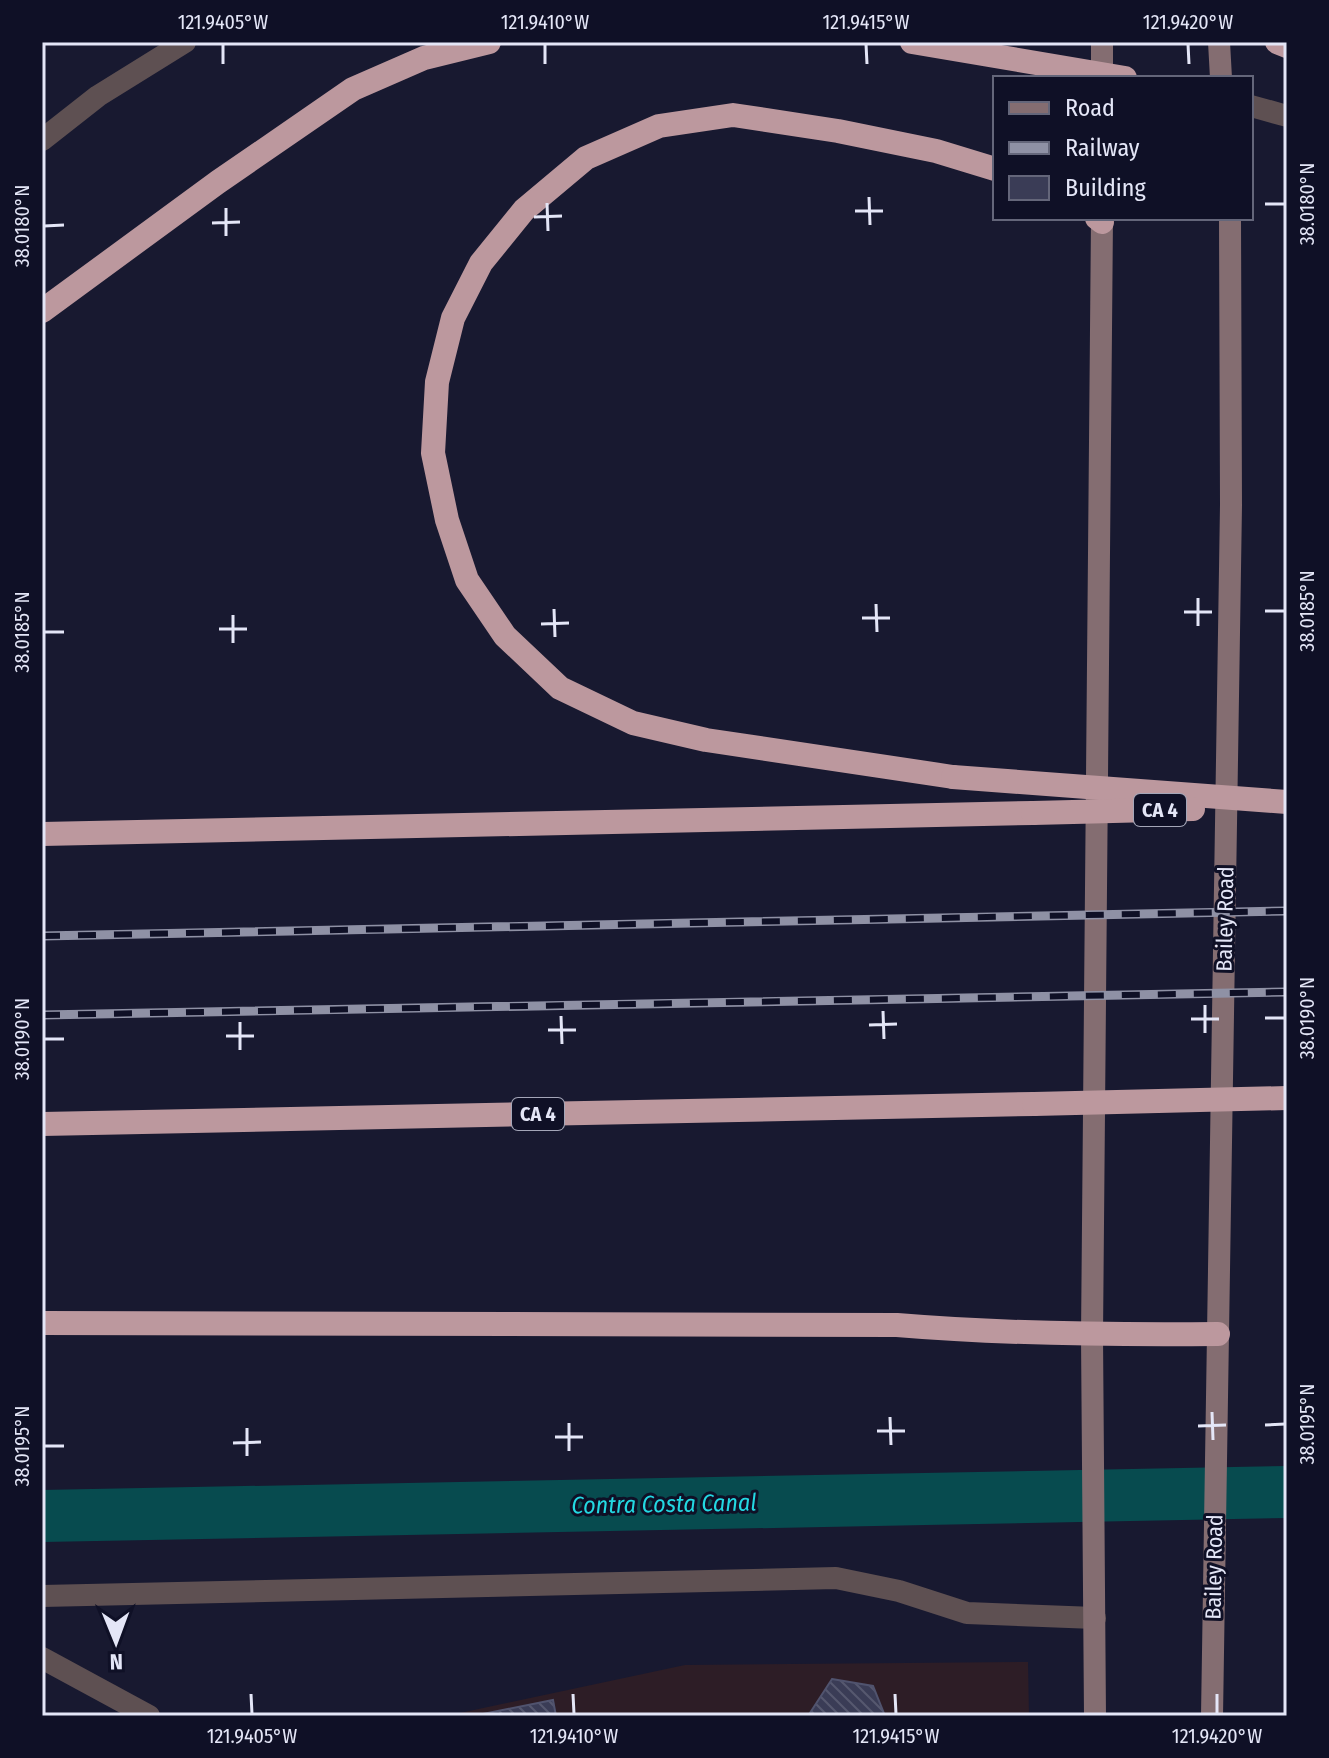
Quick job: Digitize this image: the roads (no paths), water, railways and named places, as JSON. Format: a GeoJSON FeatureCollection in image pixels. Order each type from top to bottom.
{"type":"FeatureCollection","features":[{"type":"Feature","properties":{"kind":"highway"},"geometry":{"type":"LineString","coordinates":[[42,311],[218,182],[353,89],[424,58],[489,42]]}},
{"type":"Feature","properties":{"kind":"highway"},"geometry":{"type":"LineString","coordinates":[[912,42],[1103,76]]}},
{"type":"Feature","properties":{"kind":"highway"},"geometry":{"type":"LineString","coordinates":[[1277,42],[1287,46]]}},
{"type":"Feature","properties":{"kind":"highway"},"geometry":{"type":"LineString","coordinates":[[993,168],[936,151],[838,131],[733,115],[659,126],[586,158],[524,210],[481,263],[453,318],[437,382],[433,453],[447,520],[467,580],[505,636],[560,688],[633,723],[706,740],[953,777],[1287,804]]}},
{"type":"Feature","properties":{"kind":"highway","name":"CA 4"},"geometry":{"type":"LineString","coordinates":[[42,834],[1033,813],[1287,804]]}},
{"type":"Feature","properties":{"kind":"highway","name":"CA 4"},"geometry":{"type":"LineString","coordinates":[[42,1124],[1287,1098]]}},
{"type":"Feature","properties":{"kind":"highway"},"geometry":{"type":"LineString","coordinates":[[42,1323],[897,1325],[990,1333],[1092,1336],[1218,1334]]}},
{"type":"Feature","properties":{"kind":"main road"},"geometry":{"type":"LineString","coordinates":[[1102,42],[1109,76]]}},
{"type":"Feature","properties":{"kind":"main road"},"geometry":{"type":"LineString","coordinates":[[1219,42],[1221,76]]}},
{"type":"Feature","properties":{"kind":"main road"},"geometry":{"type":"LineString","coordinates":[[1095,1716],[1092,1336],[1100,220]]}},
{"type":"Feature","properties":{"kind":"main road","name":"Bailey Road"},"geometry":{"type":"LineString","coordinates":[[1212,1716],[1231,505],[1230,220]]}},
{"type":"Feature","properties":{"kind":"street"},"geometry":{"type":"LineString","coordinates":[[42,140],[98,96],[185,42]]}},
{"type":"Feature","properties":{"kind":"street"},"geometry":{"type":"LineString","coordinates":[[1253,107],[1287,116]]}},
{"type":"Feature","properties":{"kind":"street"},"geometry":{"type":"LineString","coordinates":[[42,1596],[836,1578],[899,1591],[967,1613],[1095,1618]]}},
{"type":"Feature","properties":{"kind":"street"},"geometry":{"type":"LineString","coordinates":[[42,1658],[149,1716]]}},
{"type":"Feature","properties":{"kind":"waterway","name":"Contra Costa Canal"},"geometry":{"type":"LineString","coordinates":[[42,1516],[1287,1492]]}},
{"type":"Feature","properties":{"kind":"railway"},"geometry":{"type":"LineString","coordinates":[[42,936],[1287,911]]}},
{"type":"Feature","properties":{"kind":"railway"},"geometry":{"type":"LineString","coordinates":[[42,1015],[1287,992]]}}]}
